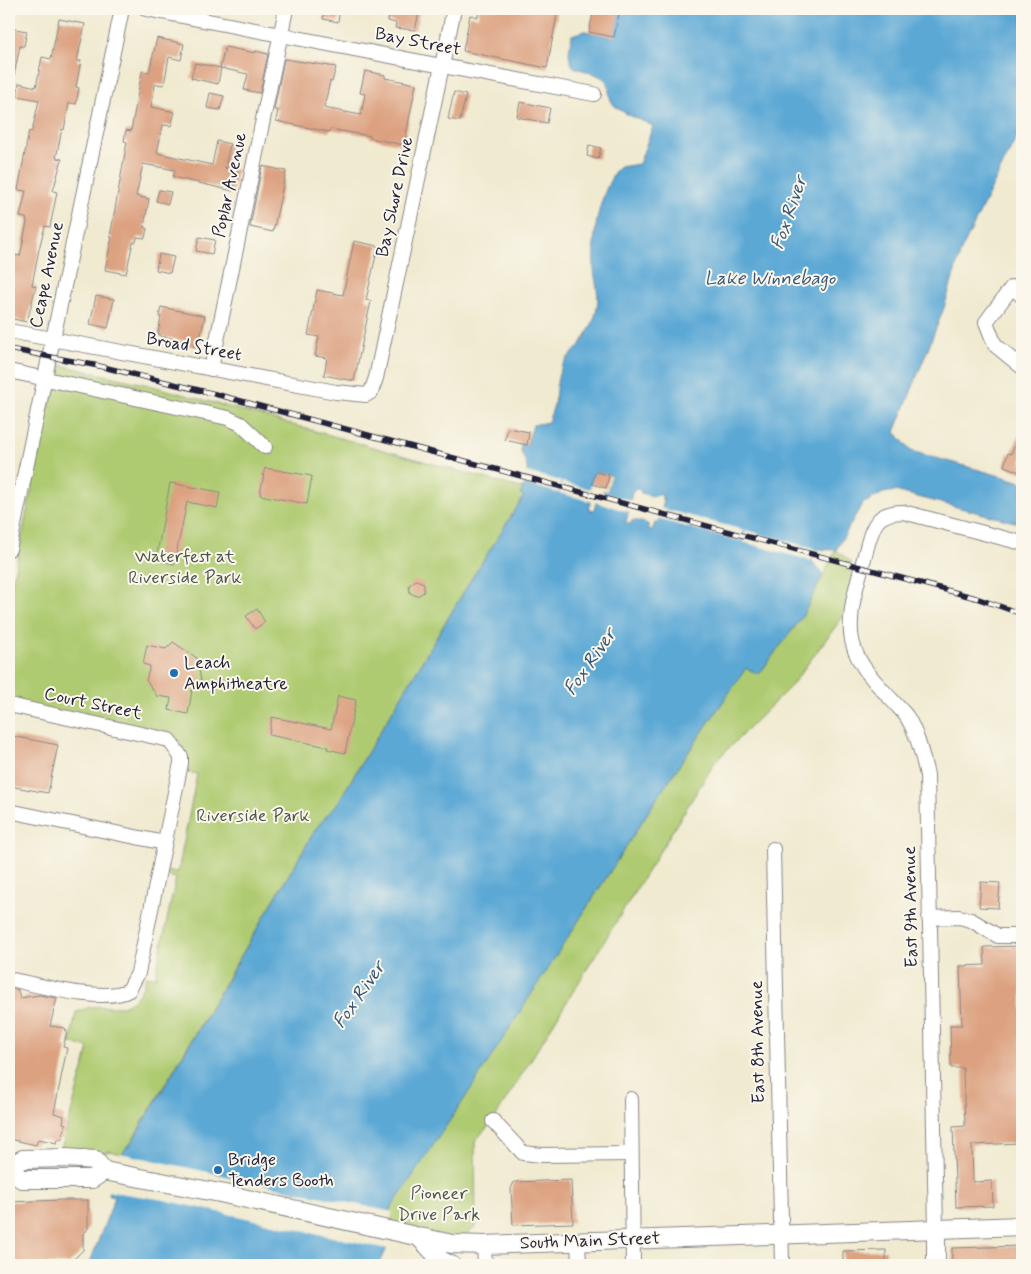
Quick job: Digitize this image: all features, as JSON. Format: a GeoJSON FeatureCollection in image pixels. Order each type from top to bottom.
{"type":"FeatureCollection","features":[{"type":"Feature","properties":{"kind":"main road"},"geometry":{"type":"LineString","coordinates":[[9,1166],[23,1159],[79,1158],[95,1160],[104,1171],[92,1179],[22,1179],[9,1171]]}},
{"type":"Feature","properties":{"kind":"main road","name":"South Main Street"},"geometry":{"type":"LineString","coordinates":[[104,1171],[201,1189],[452,1244],[484,1245],[1022,1226]]}},
{"type":"Feature","properties":{"kind":"main road"},"geometry":{"type":"LineString","coordinates":[[936,1230],[936,1265]]}},
{"type":"Feature","properties":{"kind":"main road"},"geometry":{"type":"LineString","coordinates":[[420,1238],[442,1261],[451,1265]]}},
{"type":"Feature","properties":{"kind":"street","name":"Ceape Avenue"},"geometry":{"type":"LineString","coordinates":[[9,549],[122,9]]}},
{"type":"Feature","properties":{"kind":"street","name":"Bay Street"},"geometry":{"type":"LineString","coordinates":[[146,9],[594,94]]}},
{"type":"Feature","properties":{"kind":"street","name":"Poplar Avenue"},"geometry":{"type":"LineString","coordinates":[[211,369],[286,9]]}},
{"type":"Feature","properties":{"kind":"street","name":"Bay Shore Drive"},"geometry":{"type":"LineString","coordinates":[[371,392],[376,378],[454,9]]}},
{"type":"Feature","properties":{"kind":"street"},"geometry":{"type":"LineString","coordinates":[[1022,296],[1012,288],[986,322],[995,345],[1022,367]]}},
{"type":"Feature","properties":{"kind":"street","name":"Broad Street"},"geometry":{"type":"LineString","coordinates":[[9,332],[361,396],[371,392]]}},
{"type":"Feature","properties":{"kind":"street"},"geometry":{"type":"LineString","coordinates":[[9,371],[228,418],[241,424],[265,447]]}},
{"type":"Feature","properties":{"kind":"street","name":"East 9th Avenue"},"geometry":{"type":"LineString","coordinates":[[936,1230],[927,775],[919,742],[907,717],[870,678],[857,655],[851,635],[851,606],[873,527],[879,519],[893,512],[903,512],[1022,543]]}},
{"type":"Feature","properties":{"kind":"street","name":"Court Street"},"geometry":{"type":"LineString","coordinates":[[9,705],[169,740],[181,757],[181,763],[165,842]]}},
{"type":"Feature","properties":{"kind":"street"},"geometry":{"type":"LineString","coordinates":[[9,811],[165,842],[138,973],[130,990],[116,995],[90,995],[9,979]]}},
{"type":"Feature","properties":{"kind":"street","name":"East 8th Avenue"},"geometry":{"type":"LineString","coordinates":[[772,849],[782,1265]]}},
{"type":"Feature","properties":{"kind":"street"},"geometry":{"type":"LineString","coordinates":[[929,918],[959,917],[971,920],[998,936],[1022,936]]}},
{"type":"Feature","properties":{"kind":"street"},"geometry":{"type":"LineString","coordinates":[[631,1100],[633,1265]]}},
{"type":"Feature","properties":{"kind":"street"},"geometry":{"type":"LineString","coordinates":[[493,1121],[523,1153],[631,1154]]}},
{"type":"Feature","properties":{"kind":"street"},"geometry":{"type":"LineString","coordinates":[[578,1241],[579,1265]]}},
{"type":"Feature","properties":{"kind":"street"},"geometry":{"type":"LineString","coordinates":[[484,1245],[485,1265]]}},
{"type":"Feature","properties":{"kind":"green space","name":"Waterfest at Riverside Park"},"geometry":{"type":"Polygon","coordinates":[[[60,365],[149,385],[524,489],[524,496],[472,578],[337,804],[317,827],[128,1147],[122,1154],[109,1151],[105,1153],[61,1149],[89,1048],[70,1043],[76,1012],[91,1007],[124,1005],[134,999],[142,989],[146,976],[155,977],[176,878],[167,876],[167,874],[168,871],[178,872],[197,774],[187,772],[185,753],[174,737],[9,702],[9,598],[47,415],[60,365]]]}},
{"type":"Feature","properties":{"kind":"green space","name":"Pioneer Drive Park"},"geometry":{"type":"Polygon","coordinates":[[[836,550],[851,562],[851,606],[791,686],[715,762],[493,1121],[475,1141],[476,1227],[452,1244],[388,1229],[389,1211],[659,795],[746,668],[759,674],[802,617],[836,550]]]}},
{"type":"Feature","properties":{"kind":"water"},"geometry":{"type":"Polygon","coordinates":[[[599,9],[676,9],[678,14],[682,14],[684,9],[1022,9],[1022,126],[961,251],[944,308],[895,432],[911,451],[1022,482],[1022,524],[895,491],[883,493],[862,504],[836,550],[815,549],[812,561],[823,575],[802,617],[759,674],[746,668],[659,795],[465,1098],[389,1211],[386,1250],[379,1265],[89,1265],[115,1197],[108,1194],[118,1163],[127,1146],[129,1147],[317,827],[337,804],[472,578],[524,496],[520,494],[525,483],[527,471],[521,452],[521,444],[527,445],[533,425],[548,422],[554,406],[561,368],[585,338],[596,313],[598,298],[594,269],[594,243],[595,230],[605,193],[616,170],[620,167],[639,164],[653,126],[615,106],[610,98],[608,84],[602,78],[574,67],[570,60],[569,51],[572,35],[584,31],[591,32],[599,9]],[[595,472],[591,486],[595,488],[589,508],[591,511],[594,510],[600,489],[607,491],[611,476],[595,472]],[[636,488],[632,492],[626,523],[630,524],[633,520],[648,524],[648,530],[652,530],[655,523],[658,523],[664,501],[662,500],[662,495],[657,494],[655,497],[641,493],[636,488]]]}},
{"type":"Feature","properties":{"kind":"pier"},"geometry":{"type":"Polygon","coordinates":[[[526,472],[561,481],[558,493],[523,483],[526,472]]]}},
{"type":"Feature","properties":{"kind":"pier"},"geometry":{"type":"Polygon","coordinates":[[[595,472],[611,476],[607,491],[603,490],[602,492],[633,501],[630,512],[559,493],[562,482],[590,489],[595,472]],[[597,475],[594,485],[597,488],[594,502],[598,488],[605,488],[608,477],[597,475]]]}},
{"type":"Feature","properties":{"kind":"pier"},"geometry":{"type":"Polygon","coordinates":[[[660,508],[744,530],[740,541],[657,519],[660,508]]]}},
{"type":"Feature","properties":{"kind":"pier"},"geometry":{"type":"Polygon","coordinates":[[[746,530],[815,549],[812,561],[743,542],[746,530]]]}},
{"type":"Feature","properties":{"kind":"pier"},"geometry":{"type":"Polygon","coordinates":[[[120,1153],[392,1212],[387,1249],[164,1200],[106,1191],[120,1153]]]}},
{"type":"Feature","properties":{"kind":"building"},"geometry":{"type":"Polygon","coordinates":[[[325,9],[340,9],[338,22],[323,19],[325,9]]]}},
{"type":"Feature","properties":{"kind":"building"},"geometry":{"type":"Polygon","coordinates":[[[390,9],[419,13],[415,30],[395,28],[396,23],[388,21],[390,9]]]}},
{"type":"Feature","properties":{"kind":"building"},"geometry":{"type":"Polygon","coordinates":[[[479,9],[558,9],[547,68],[463,51],[470,15],[478,17],[479,9]]]}},
{"type":"Feature","properties":{"kind":"building"},"geometry":{"type":"Polygon","coordinates":[[[594,9],[619,14],[614,37],[589,32],[594,9]]]}},
{"type":"Feature","properties":{"kind":"building"},"geometry":{"type":"Polygon","coordinates":[[[59,19],[85,24],[77,61],[81,61],[76,87],[79,88],[76,104],[69,103],[64,130],[62,129],[56,158],[62,159],[53,191],[57,192],[50,227],[45,226],[39,249],[32,285],[36,286],[27,322],[9,318],[9,254],[20,256],[27,222],[26,218],[20,217],[26,191],[18,190],[29,131],[32,132],[39,100],[17,96],[19,83],[36,87],[42,57],[51,59],[59,19]]]}},
{"type":"Feature","properties":{"kind":"building"},"geometry":{"type":"Polygon","coordinates":[[[9,28],[27,31],[24,46],[20,46],[14,75],[9,75],[9,28]]]}},
{"type":"Feature","properties":{"kind":"building"},"geometry":{"type":"Polygon","coordinates":[[[157,38],[184,44],[181,60],[169,57],[164,85],[155,85],[151,107],[175,112],[171,126],[163,125],[157,153],[212,165],[217,141],[230,144],[225,168],[237,170],[233,191],[173,177],[175,170],[143,164],[136,196],[149,199],[144,227],[147,228],[145,238],[137,237],[136,242],[133,242],[126,274],[105,270],[127,142],[124,141],[126,130],[131,131],[142,71],[149,72],[157,38]]]}},
{"type":"Feature","properties":{"kind":"building"},"geometry":{"type":"Polygon","coordinates":[[[225,47],[268,54],[260,93],[244,90],[248,74],[220,68],[225,47]]]}},
{"type":"Feature","properties":{"kind":"building"},"geometry":{"type":"Polygon","coordinates":[[[284,59],[336,67],[332,82],[330,81],[324,108],[361,115],[365,94],[360,93],[365,71],[385,75],[385,78],[416,84],[404,145],[370,138],[370,136],[330,129],[329,132],[276,121],[278,110],[274,110],[284,59]]]}},
{"type":"Feature","properties":{"kind":"building"},"geometry":{"type":"Polygon","coordinates":[[[195,63],[221,68],[218,84],[191,78],[195,63]]]}},
{"type":"Feature","properties":{"kind":"building"},"geometry":{"type":"Polygon","coordinates":[[[454,92],[466,95],[460,121],[448,119],[454,92]]]}},
{"type":"Feature","properties":{"kind":"building"},"geometry":{"type":"Polygon","coordinates":[[[210,93],[224,96],[220,110],[207,108],[210,93]]]}},
{"type":"Feature","properties":{"kind":"building"},"geometry":{"type":"Polygon","coordinates":[[[520,102],[550,108],[547,123],[517,117],[520,102]]]}},
{"type":"Feature","properties":{"kind":"building"},"geometry":{"type":"Polygon","coordinates":[[[589,145],[601,148],[598,159],[587,156],[589,145]]]}},
{"type":"Feature","properties":{"kind":"building"},"geometry":{"type":"Polygon","coordinates":[[[262,166],[286,171],[273,232],[250,227],[262,166]]]}},
{"type":"Feature","properties":{"kind":"building"},"geometry":{"type":"Polygon","coordinates":[[[159,190],[171,192],[168,204],[156,201],[159,190]]]}},
{"type":"Feature","properties":{"kind":"building"},"geometry":{"type":"Polygon","coordinates":[[[199,237],[215,240],[212,254],[196,251],[199,237]]]}},
{"type":"Feature","properties":{"kind":"building"},"geometry":{"type":"Polygon","coordinates":[[[354,241],[378,246],[366,300],[371,301],[354,381],[324,375],[327,358],[315,356],[319,337],[308,335],[317,290],[343,295],[354,241]]]}},
{"type":"Feature","properties":{"kind":"building"},"geometry":{"type":"Polygon","coordinates":[[[159,254],[174,257],[170,273],[156,270],[159,254]]]}},
{"type":"Feature","properties":{"kind":"building"},"geometry":{"type":"Polygon","coordinates":[[[96,296],[114,299],[108,328],[90,324],[96,296]]]}},
{"type":"Feature","properties":{"kind":"building"},"geometry":{"type":"Polygon","coordinates":[[[161,307],[205,316],[198,347],[184,344],[185,341],[158,334],[161,307]]]}},
{"type":"Feature","properties":{"kind":"building"},"geometry":{"type":"Polygon","coordinates":[[[508,428],[529,432],[527,445],[505,440],[508,428]]]}},
{"type":"Feature","properties":{"kind":"building"},"geometry":{"type":"Polygon","coordinates":[[[1022,428],[1022,473],[1004,466],[1008,453],[1011,454],[1022,428]]]}},
{"type":"Feature","properties":{"kind":"building"},"geometry":{"type":"Polygon","coordinates":[[[265,468],[312,476],[307,504],[260,495],[265,468]]]}},
{"type":"Feature","properties":{"kind":"building"},"geometry":{"type":"Polygon","coordinates":[[[595,472],[609,475],[606,488],[592,484],[595,472]]]}},
{"type":"Feature","properties":{"kind":"building"},"geometry":{"type":"Polygon","coordinates":[[[170,483],[220,492],[217,508],[187,502],[174,564],[156,560],[170,483]]]}},
{"type":"Feature","properties":{"kind":"building"},"geometry":{"type":"Polygon","coordinates":[[[416,580],[424,583],[424,592],[417,596],[410,593],[409,585],[416,580]]]}},
{"type":"Feature","properties":{"kind":"building"},"geometry":{"type":"Polygon","coordinates":[[[257,609],[265,622],[255,629],[246,616],[257,609]]]}},
{"type":"Feature","properties":{"kind":"building","name":"Leach Amphitheatre"},"geometry":{"type":"Polygon","coordinates":[[[173,642],[197,658],[202,687],[192,690],[188,714],[169,710],[171,698],[157,696],[146,680],[150,666],[143,664],[147,645],[166,649],[173,642]]]}},
{"type":"Feature","properties":{"kind":"building"},"geometry":{"type":"Polygon","coordinates":[[[338,696],[356,700],[345,753],[327,749],[328,747],[269,735],[272,717],[331,729],[338,696]]]}},
{"type":"Feature","properties":{"kind":"building"},"geometry":{"type":"Polygon","coordinates":[[[12,736],[58,745],[48,793],[9,786],[9,754],[12,736]]]}},
{"type":"Feature","properties":{"kind":"building"},"geometry":{"type":"Polygon","coordinates":[[[981,882],[1000,883],[998,908],[979,907],[981,882]]]}},
{"type":"Feature","properties":{"kind":"building"},"geometry":{"type":"Polygon","coordinates":[[[1022,946],[1022,1143],[972,1145],[973,1182],[992,1181],[993,1206],[956,1207],[953,1127],[965,1126],[963,1068],[951,1068],[950,1025],[962,1025],[960,966],[985,965],[984,947],[1022,946]]]}},
{"type":"Feature","properties":{"kind":"building"},"geometry":{"type":"Polygon","coordinates":[[[9,988],[18,990],[20,998],[39,995],[57,998],[50,1026],[65,1028],[67,1033],[63,1047],[67,1048],[54,1113],[64,1116],[63,1123],[66,1124],[62,1139],[58,1139],[57,1143],[38,1139],[36,1145],[9,1139],[9,988]]]}},
{"type":"Feature","properties":{"kind":"building"},"geometry":{"type":"Polygon","coordinates":[[[571,1180],[573,1223],[513,1225],[511,1189],[514,1182],[571,1180]]]}},
{"type":"Feature","properties":{"kind":"building"},"geometry":{"type":"Polygon","coordinates":[[[88,1200],[88,1229],[83,1234],[83,1250],[69,1264],[9,1265],[9,1202],[88,1200]]]}},
{"type":"Feature","properties":{"kind":"building"},"geometry":{"type":"Polygon","coordinates":[[[1022,1246],[1022,1265],[952,1265],[952,1248],[1022,1246]]]}},
{"type":"Feature","properties":{"kind":"building"},"geometry":{"type":"Polygon","coordinates":[[[886,1250],[886,1265],[843,1265],[843,1251],[886,1250]]]}},
{"type":"Feature","properties":{"kind":"railway"},"geometry":{"type":"LineString","coordinates":[[9,349],[99,366],[215,394],[976,598],[1022,614]]}},
{"type":"Feature","properties":{"kind":"place","name":"Leach Amphitheatre"},"geometry":{"type":"Point","coordinates":[174,673]}},
{"type":"Feature","properties":{"kind":"place","name":"Bridge Tenders Booth"},"geometry":{"type":"Point","coordinates":[218,1170]}},
{"type":"Feature","properties":{"kind":"water label","name":"Fox River"},"geometry":{"type":"Point","coordinates":[789,213]}},
{"type":"Feature","properties":{"kind":"water label","name":"Lake Winnebago"},"geometry":{"type":"Point","coordinates":[770,278]}},
{"type":"Feature","properties":{"kind":"water label","name":"Fox River"},"geometry":{"type":"Point","coordinates":[590,662]}},
{"type":"Feature","properties":{"kind":"water label","name":"Fox River"},"geometry":{"type":"Point","coordinates":[359,995]}},
{"type":"Feature","properties":{"kind":"park label","name":"Riverside Park"},"geometry":{"type":"Point","coordinates":[253,816]}}]}
